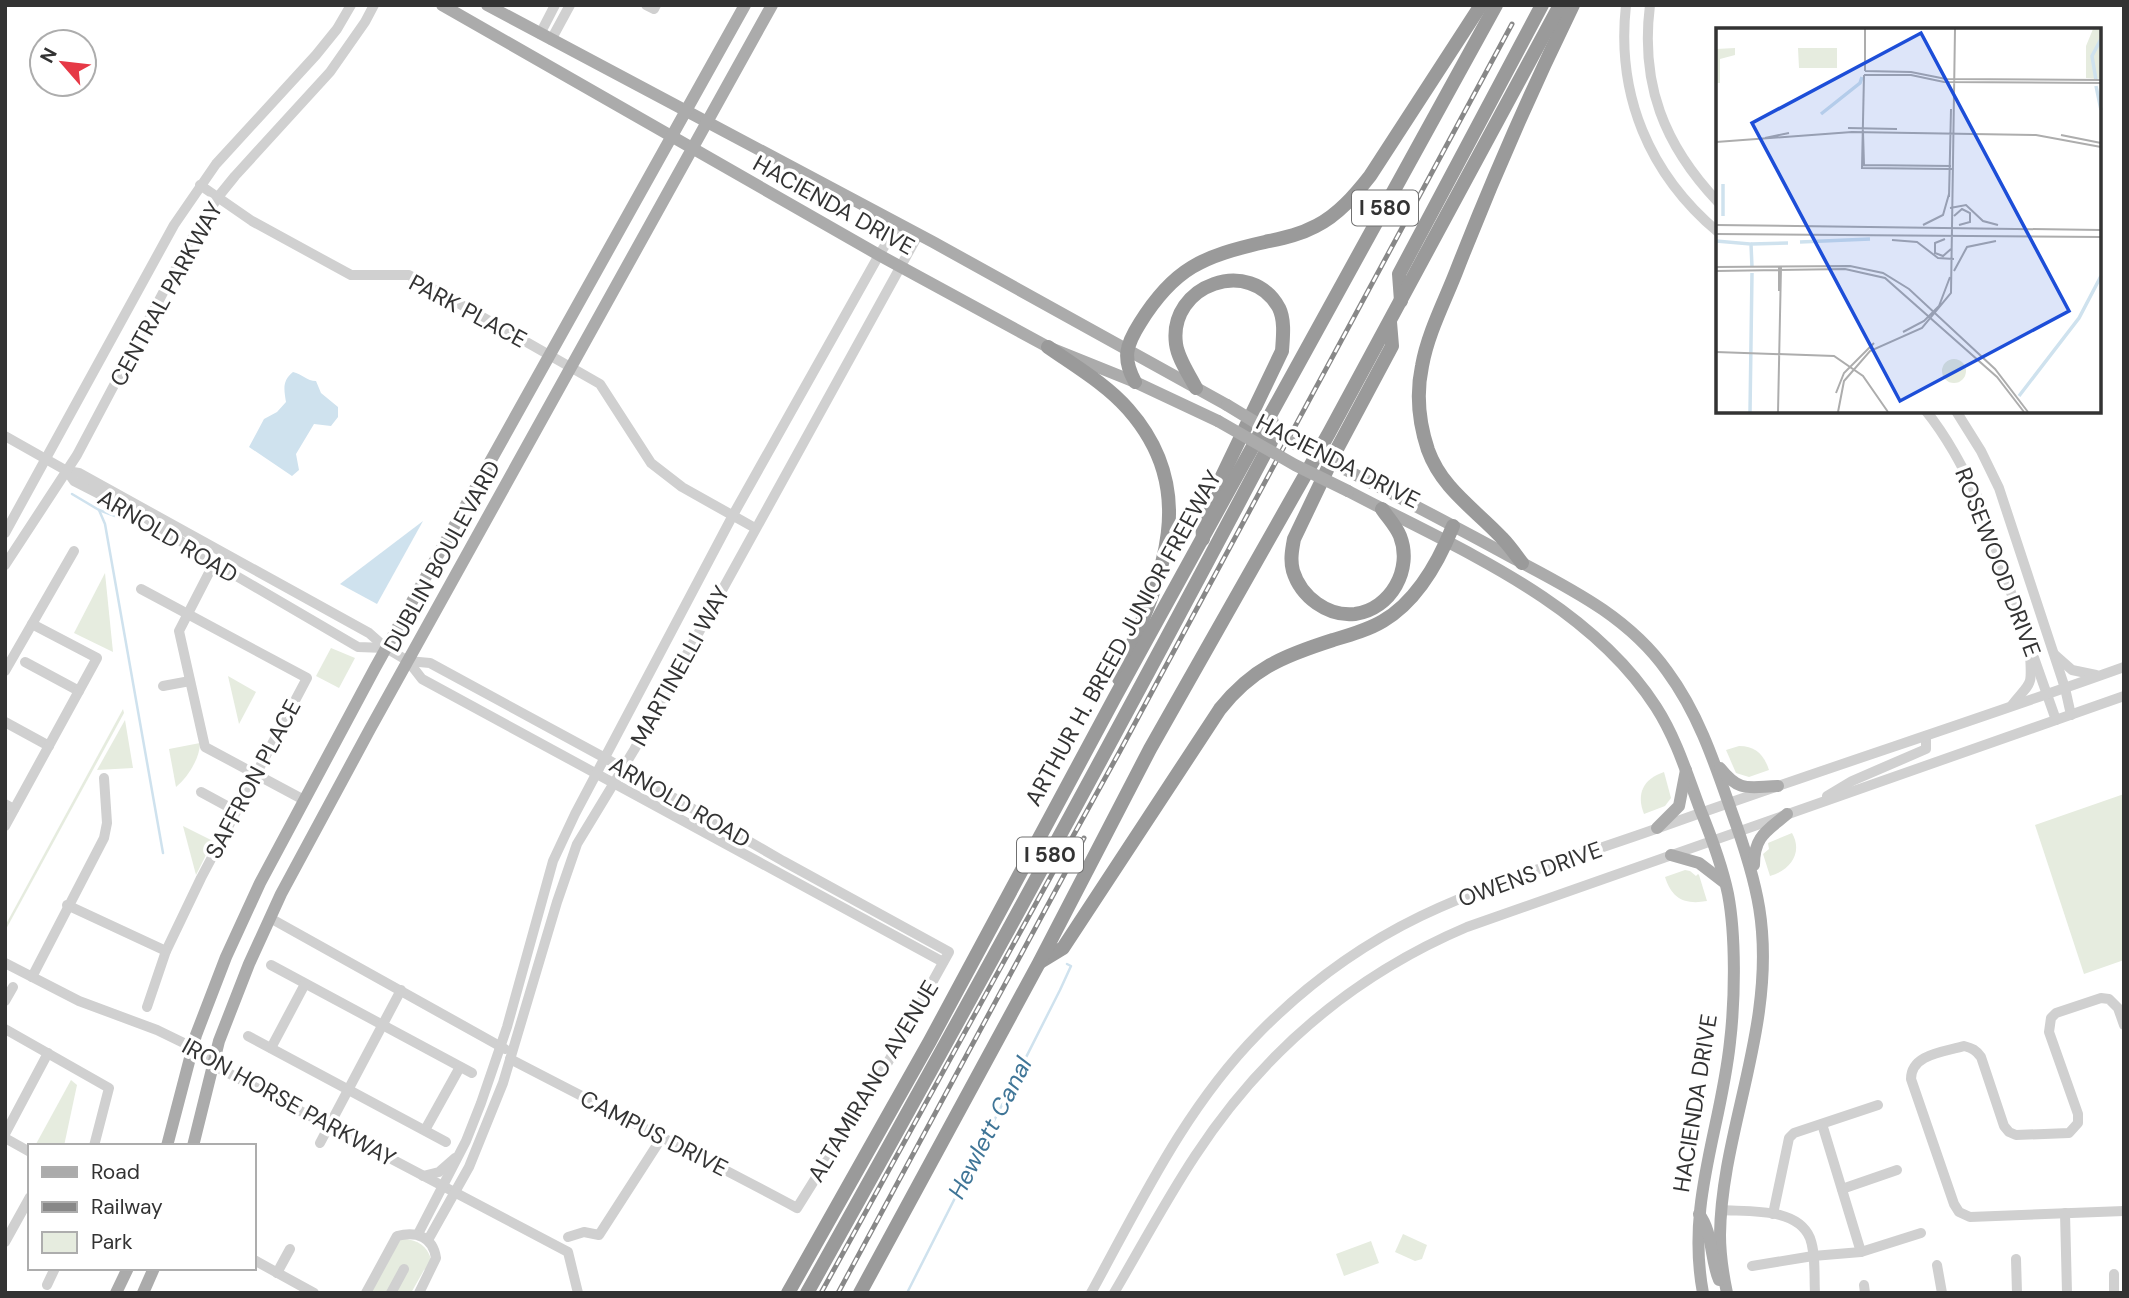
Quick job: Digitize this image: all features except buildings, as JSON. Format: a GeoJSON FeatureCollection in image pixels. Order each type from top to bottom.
{"type":"FeatureCollection","features":[{"type":"Feature","properties":{"kind":"highway"},"geometry":{"type":"LineString","coordinates":[[1135,382],[1126,359],[1132,335],[1154,299],[1169,282],[1201,261],[1295,235],[1318,225],[1337,212],[1370,176],[1481,5]]}},
{"type":"Feature","properties":{"kind":"highway","name":"ARTHUR H. BREED JUNIOR FREEWAY"},"geometry":{"type":"LineString","coordinates":[[788,1293],[930,1041],[1115,697],[1496,5]]}},
{"type":"Feature","properties":{"kind":"highway","name":"I 580"},"geometry":{"type":"LineString","coordinates":[[1401,302],[1399,274],[1542,5]]}},
{"type":"Feature","properties":{"kind":"highway","name":"I 580"},"geometry":{"type":"LineString","coordinates":[[860,1293],[1039,963],[1150,749],[1390,322],[1560,5]]}},
{"type":"Feature","properties":{"kind":"highway"},"geometry":{"type":"LineString","coordinates":[[1522,563],[1502,537],[1449,488],[1437,471],[1422,427],[1420,382],[1429,342],[1470,236],[1527,99],[1573,5]]}},
{"type":"Feature","properties":{"kind":"highway"},"geometry":{"type":"LineString","coordinates":[[1196,388],[1176,346],[1175,330],[1186,301],[1200,288],[1214,282],[1241,282],[1264,291],[1279,308],[1284,335],[1282,351],[1202,518],[1203,541]]}},
{"type":"Feature","properties":{"kind":"highway"},"geometry":{"type":"LineString","coordinates":[[1382,509],[1400,536],[1404,548],[1401,577],[1394,590],[1384,601],[1356,614],[1337,612],[1318,605],[1298,584],[1293,569],[1294,539],[1337,449],[1392,346],[1390,322]]}},
{"type":"Feature","properties":{"kind":"highway"},"geometry":{"type":"LineString","coordinates":[[1048,347],[1108,391],[1141,425],[1154,448],[1168,493],[1170,516],[1164,561],[1158,582],[1122,667],[1115,697]]}},
{"type":"Feature","properties":{"kind":"highway","name":"I 580"},"geometry":{"type":"LineString","coordinates":[[807,1293],[998,951],[1271,442],[1273,410]]}},
{"type":"Feature","properties":{"kind":"highway"},"geometry":{"type":"LineString","coordinates":[[1039,963],[1063,948],[1233,692],[1272,662],[1365,629],[1389,617],[1423,583],[1447,542],[1453,526]]}},
{"type":"Feature","properties":{"kind":"main road","name":"HACIENDA DRIVE"},"geometry":{"type":"LineString","coordinates":[[442,5],[879,255],[1048,347],[1135,382],[1218,421],[1287,460],[1447,542],[1558,607],[1603,643],[1642,685],[1671,733],[1712,840],[1725,883],[1731,920],[1733,1006],[1727,1063],[1698,1214],[1703,1293]]}},
{"type":"Feature","properties":{"kind":"main road","name":"HACIENDA DRIVE"},"geometry":{"type":"LineString","coordinates":[[487,5],[1128,349],[1273,433],[1600,606],[1646,645],[1684,695],[1698,721],[1739,831],[1753,876],[1763,929],[1762,986],[1755,1043],[1721,1209],[1722,1266],[1726,1293]]}},
{"type":"Feature","properties":{"kind":"main road","name":"DUBLIN BOULEVARD"},"geometry":{"type":"LineString","coordinates":[[168,1144],[198,1031],[260,883],[386,648],[745,5]]}},
{"type":"Feature","properties":{"kind":"main road","name":"DUBLIN BOULEVARD"},"geometry":{"type":"LineString","coordinates":[[193,1144],[213,1065],[232,1007],[281,894],[772,5]]}},
{"type":"Feature","properties":{"kind":"main road"},"geometry":{"type":"LineString","coordinates":[[1714,760],[1736,785],[1743,788],[1778,786]]}},
{"type":"Feature","properties":{"kind":"main road"},"geometry":{"type":"LineString","coordinates":[[1657,828],[1679,806],[1686,770]]}},
{"type":"Feature","properties":{"kind":"main road"},"geometry":{"type":"LineString","coordinates":[[1753,876],[1756,843],[1760,836],[1787,814]]}},
{"type":"Feature","properties":{"kind":"main road"},"geometry":{"type":"LineString","coordinates":[[1671,855],[1699,863],[1725,883]]}},
{"type":"Feature","properties":{"kind":"main road"},"geometry":{"type":"LineString","coordinates":[[1714,1129],[1710,1195],[1715,1206],[1721,1209]]}},
{"type":"Feature","properties":{"kind":"main road"},"geometry":{"type":"LineString","coordinates":[[1698,1214],[1707,1228],[1716,1272],[1726,1293]]}},
{"type":"Feature","properties":{"kind":"main road"},"geometry":{"type":"LineString","coordinates":[[117,1293],[127,1270]]}},
{"type":"Feature","properties":{"kind":"main road"},"geometry":{"type":"LineString","coordinates":[[143,1293],[153,1270]]}},
{"type":"Feature","properties":{"kind":"street","name":"CENTRAL PARKWAY"},"geometry":{"type":"LineString","coordinates":[[5,533],[174,225],[200,185],[316,55],[337,29],[351,5]]}},
{"type":"Feature","properties":{"kind":"street","name":"CENTRAL PARKWAY"},"geometry":{"type":"LineString","coordinates":[[5,565],[66,471],[191,240],[218,197],[330,72],[374,5]]}},
{"type":"Feature","properties":{"kind":"street"},"geometry":{"type":"LineString","coordinates":[[545,37],[555,5]]}},
{"type":"Feature","properties":{"kind":"street"},"geometry":{"type":"LineString","coordinates":[[545,37],[570,5]]}},
{"type":"Feature","properties":{"kind":"street"},"geometry":{"type":"LineString","coordinates":[[646,5],[654,9],[656,5]]}},
{"type":"Feature","properties":{"kind":"street"},"geometry":{"type":"LineString","coordinates":[[1626,5],[1624,53],[1628,84],[1647,145],[1663,174],[1683,200],[1716,230]]}},
{"type":"Feature","properties":{"kind":"street"},"geometry":{"type":"LineString","coordinates":[[1650,5],[1648,51],[1658,107],[1683,161],[1716,200]]}},
{"type":"Feature","properties":{"kind":"street","name":"PARK PLACE"},"geometry":{"type":"LineString","coordinates":[[200,185],[264,228],[351,275],[409,275],[600,384],[652,463],[662,473],[755,528]]}},
{"type":"Feature","properties":{"kind":"street","name":"MARTINELLI WAY"},"geometry":{"type":"LineString","coordinates":[[418,1234],[474,1120],[501,1047],[553,861],[733,515],[898,225]]}},
{"type":"Feature","properties":{"kind":"street","name":"MARTINELLI WAY"},"geometry":{"type":"LineString","coordinates":[[428,1240],[483,1134],[511,1056],[577,844],[622,768],[918,235]]}},
{"type":"Feature","properties":{"kind":"street","name":"ROSEWOOD DRIVE"},"geometry":{"type":"LineString","coordinates":[[1928,413],[1961,464],[1977,496],[2056,720]]}},
{"type":"Feature","properties":{"kind":"street","name":"ROSEWOOD DRIVE"},"geometry":{"type":"LineString","coordinates":[[1957,413],[1982,451],[1999,488],[2065,688],[2071,715]]}},
{"type":"Feature","properties":{"kind":"street","name":"ARNOLD ROAD"},"geometry":{"type":"LineString","coordinates":[[5,436],[66,471],[74,481],[146,518],[214,563],[358,647],[386,648]]}},
{"type":"Feature","properties":{"kind":"street","name":"ARNOLD ROAD"},"geometry":{"type":"LineString","coordinates":[[66,471],[79,472],[369,633],[386,648],[408,661],[422,679],[776,873],[946,958]]}},
{"type":"Feature","properties":{"kind":"street"},"geometry":{"type":"LineString","coordinates":[[5,671],[74,551]]}},
{"type":"Feature","properties":{"kind":"street"},"geometry":{"type":"LineString","coordinates":[[214,563],[179,631],[205,747],[304,800]]}},
{"type":"Feature","properties":{"kind":"street"},"geometry":{"type":"LineString","coordinates":[[141,589],[186,614]]}},
{"type":"Feature","properties":{"kind":"street","name":"SAFFRON PLACE"},"geometry":{"type":"LineString","coordinates":[[147,1007],[166,951],[255,774],[307,678],[186,614]]}},
{"type":"Feature","properties":{"kind":"street"},"geometry":{"type":"LineString","coordinates":[[5,826],[10,806],[49,746],[97,658],[32,624]]}},
{"type":"Feature","properties":{"kind":"street"},"geometry":{"type":"LineString","coordinates":[[2011,707],[2032,681],[2030,643]]}},
{"type":"Feature","properties":{"kind":"street"},"geometry":{"type":"LineString","coordinates":[[2053,654],[2080,674],[2101,676]]}},
{"type":"Feature","properties":{"kind":"street","name":"ARNOLD ROAD"},"geometry":{"type":"LineString","coordinates":[[408,661],[430,663],[605,758],[946,958]]}},
{"type":"Feature","properties":{"kind":"street"},"geometry":{"type":"LineString","coordinates":[[25,662],[79,691]]}},
{"type":"Feature","properties":{"kind":"street","name":"OWENS DRIVE"},"geometry":{"type":"LineString","coordinates":[[1091,1293],[1161,1163],[1209,1090],[1259,1033],[1310,987],[1362,950],[1421,916],[1489,888],[2124,667]]}},
{"type":"Feature","properties":{"kind":"street"},"geometry":{"type":"LineString","coordinates":[[163,686],[190,681]]}},
{"type":"Feature","properties":{"kind":"street","name":"OWENS DRIVE"},"geometry":{"type":"LineString","coordinates":[[1114,1293],[1186,1170],[1231,1106],[1278,1052],[1325,1009],[1375,974],[1467,927],[2124,696]]}},
{"type":"Feature","properties":{"kind":"street"},"geometry":{"type":"LineString","coordinates":[[5,722],[49,746]]}},
{"type":"Feature","properties":{"kind":"street"},"geometry":{"type":"LineString","coordinates":[[1812,806],[1852,781],[1926,749],[1926,736]]}},
{"type":"Feature","properties":{"kind":"street"},"geometry":{"type":"LineString","coordinates":[[32,977],[104,838],[107,823],[104,778]]}},
{"type":"Feature","properties":{"kind":"street"},"geometry":{"type":"LineString","coordinates":[[201,792],[236,811]]}},
{"type":"Feature","properties":{"kind":"street"},"geometry":{"type":"LineString","coordinates":[[67,905],[166,951]]}},
{"type":"Feature","properties":{"kind":"street","name":"CAMPUS DRIVE"},"geometry":{"type":"LineString","coordinates":[[270,918],[501,1047],[511,1056],[797,1208]]}},
{"type":"Feature","properties":{"kind":"street","name":"ALTAMIRANO AVENUE"},"geometry":{"type":"LineString","coordinates":[[797,1208],[887,1064],[946,958]]}},
{"type":"Feature","properties":{"kind":"street","name":"IRON HORSE PARKWAY"},"geometry":{"type":"LineString","coordinates":[[5,963],[79,1001],[157,1030],[194,1048],[213,1065],[568,1252],[578,1293]]}},
{"type":"Feature","properties":{"kind":"street"},"geometry":{"type":"LineString","coordinates":[[271,965],[472,1073]]}},
{"type":"Feature","properties":{"kind":"street"},"geometry":{"type":"LineString","coordinates":[[271,1048],[305,984]]}},
{"type":"Feature","properties":{"kind":"street"},"geometry":{"type":"LineString","coordinates":[[5,1000],[13,987]]}},
{"type":"Feature","properties":{"kind":"street"},"geometry":{"type":"LineString","coordinates":[[320,1143],[401,990]]}},
{"type":"Feature","properties":{"kind":"street"},"geometry":{"type":"LineString","coordinates":[[2124,1025],[2118,1008],[2109,999],[2101,998],[2056,1013],[2052,1018],[2049,1032],[2078,1114],[2078,1123],[2069,1133],[2016,1135],[2009,1132],[2004,1126],[1981,1057],[1970,1047],[1964,1046],[1919,1060],[1911,1072],[1911,1079],[1959,1212],[1970,1217],[2124,1211]]}},
{"type":"Feature","properties":{"kind":"street"},"geometry":{"type":"LineString","coordinates":[[5,1030],[109,1088],[95,1144]]}},
{"type":"Feature","properties":{"kind":"street"},"geometry":{"type":"LineString","coordinates":[[248,1035],[446,1142]]}},
{"type":"Feature","properties":{"kind":"street"},"geometry":{"type":"LineString","coordinates":[[5,1152],[7,1138],[48,1053]]}},
{"type":"Feature","properties":{"kind":"street"},"geometry":{"type":"LineString","coordinates":[[425,1130],[460,1066]]}},
{"type":"Feature","properties":{"kind":"street"},"geometry":{"type":"LineString","coordinates":[[1773,1214],[1789,1138],[1794,1133],[1878,1105]]}},
{"type":"Feature","properties":{"kind":"street","name":"MARTINELLI WAY"},"geometry":{"type":"LineString","coordinates":[[423,1176],[439,1172],[455,1157],[474,1120]]}},
{"type":"Feature","properties":{"kind":"street"},"geometry":{"type":"LineString","coordinates":[[1822,1124],[1861,1252]]}},
{"type":"Feature","properties":{"kind":"street"},"geometry":{"type":"LineString","coordinates":[[7,1138],[28,1151]]}},
{"type":"Feature","properties":{"kind":"street"},"geometry":{"type":"LineString","coordinates":[[568,1237],[584,1232],[599,1235],[657,1145]]}},
{"type":"Feature","properties":{"kind":"street"},"geometry":{"type":"LineString","coordinates":[[1842,1189],[1897,1170]]}},
{"type":"Feature","properties":{"kind":"street"},"geometry":{"type":"LineString","coordinates":[[1721,1209],[1773,1214],[1791,1219],[1800,1226],[1810,1238],[1815,1293]]}},
{"type":"Feature","properties":{"kind":"street"},"geometry":{"type":"LineString","coordinates":[[2065,1213],[2067,1293]]}},
{"type":"Feature","properties":{"kind":"street"},"geometry":{"type":"LineString","coordinates":[[5,1242],[26,1215]]}},
{"type":"Feature","properties":{"kind":"street"},"geometry":{"type":"LineString","coordinates":[[1752,1266],[1813,1256],[1861,1252],[1921,1233]]}},
{"type":"Feature","properties":{"kind":"street"},"geometry":{"type":"LineString","coordinates":[[366,1293],[397,1236],[418,1234],[428,1240],[436,1258],[419,1293]]}},
{"type":"Feature","properties":{"kind":"street"},"geometry":{"type":"LineString","coordinates":[[277,1273],[290,1249]]}},
{"type":"Feature","properties":{"kind":"street"},"geometry":{"type":"LineString","coordinates":[[2016,1259],[2017,1293]]}},
{"type":"Feature","properties":{"kind":"street"},"geometry":{"type":"LineString","coordinates":[[256,1261],[314,1293]]}},
{"type":"Feature","properties":{"kind":"street"},"geometry":{"type":"LineString","coordinates":[[1937,1265],[1942,1293]]}},
{"type":"Feature","properties":{"kind":"street"},"geometry":{"type":"LineString","coordinates":[[391,1293],[404,1269]]}},
{"type":"Feature","properties":{"kind":"street"},"geometry":{"type":"LineString","coordinates":[[47,1285],[54,1270]]}},
{"type":"Feature","properties":{"kind":"street"},"geometry":{"type":"LineString","coordinates":[[2114,1274],[2114,1293]]}},
{"type":"Feature","properties":{"kind":"green space"},"geometry":{"type":"Polygon","coordinates":[[[105,573],[113,652],[74,633],[105,573]]]}},
{"type":"Feature","properties":{"kind":"green space"},"geometry":{"type":"Polygon","coordinates":[[[331,648],[355,658],[339,688],[316,676],[331,648]]]}},
{"type":"Feature","properties":{"kind":"green space"},"geometry":{"type":"Polygon","coordinates":[[[228,676],[256,692],[239,724],[228,676]]]}},
{"type":"Feature","properties":{"kind":"green space"},"geometry":{"type":"Polygon","coordinates":[[[123,709],[124,713],[5,931],[5,926],[123,709]]]}},
{"type":"Feature","properties":{"kind":"green space"},"geometry":{"type":"Polygon","coordinates":[[[125,720],[133,768],[97,770],[125,720]]]}},
{"type":"Feature","properties":{"kind":"green space"},"geometry":{"type":"Polygon","coordinates":[[[200,743],[192,767],[176,787],[169,749],[200,743]]]}},
{"type":"Feature","properties":{"kind":"green space"},"geometry":{"type":"Polygon","coordinates":[[[1739,746],[1758,752],[1769,770],[1749,777],[1736,773],[1726,750],[1739,746]]]}},
{"type":"Feature","properties":{"kind":"green space"},"geometry":{"type":"Polygon","coordinates":[[[1664,772],[1671,798],[1665,806],[1644,814],[1641,800],[1643,788],[1651,779],[1664,772]]]}},
{"type":"Feature","properties":{"kind":"green space"},"geometry":{"type":"Polygon","coordinates":[[[2124,794],[2124,960],[2084,974],[2035,825],[2124,794]]]}},
{"type":"Feature","properties":{"kind":"green space"},"geometry":{"type":"Polygon","coordinates":[[[183,826],[213,841],[196,875],[183,826]]]}},
{"type":"Feature","properties":{"kind":"green space"},"geometry":{"type":"Polygon","coordinates":[[[1792,833],[1796,847],[1793,859],[1784,869],[1770,876],[1763,854],[1769,849],[1768,843],[1792,833]]]}},
{"type":"Feature","properties":{"kind":"green space"},"geometry":{"type":"Polygon","coordinates":[[[1685,870],[1699,875],[1707,901],[1686,901],[1671,891],[1665,877],[1685,870]]]}},
{"type":"Feature","properties":{"kind":"green space"},"geometry":{"type":"Polygon","coordinates":[[[71,1080],[77,1085],[64,1144],[36,1144],[71,1080]]]}},
{"type":"Feature","properties":{"kind":"green space"},"geometry":{"type":"Polygon","coordinates":[[[1403,1234],[1427,1245],[1422,1259],[1415,1261],[1395,1252],[1403,1234]]]}},
{"type":"Feature","properties":{"kind":"green space"},"geometry":{"type":"Polygon","coordinates":[[[400,1240],[418,1242],[424,1247],[431,1259],[427,1269],[411,1293],[371,1293],[400,1240]]]}},
{"type":"Feature","properties":{"kind":"green space"},"geometry":{"type":"Polygon","coordinates":[[[1371,1241],[1379,1263],[1344,1276],[1336,1254],[1371,1241]]]}},
{"type":"Feature","properties":{"kind":"water"},"geometry":{"type":"Polygon","coordinates":[[[293,372],[316,381],[321,393],[338,407],[338,417],[331,426],[314,424],[296,454],[299,470],[292,476],[249,447],[264,419],[277,412],[286,402],[285,382],[293,372]]]}},
{"type":"Feature","properties":{"kind":"water"},"geometry":{"type":"Polygon","coordinates":[[[423,521],[377,604],[340,584],[423,521]]]}},
{"type":"Feature","properties":{"kind":"waterway"},"geometry":{"type":"LineString","coordinates":[[72,494],[99,510],[105,524],[163,853]]}},
{"type":"Feature","properties":{"kind":"waterway"},"geometry":{"type":"LineString","coordinates":[[99,510],[115,516]]}},
{"type":"Feature","properties":{"kind":"waterway","name":"Hewlett Canal"},"geometry":{"type":"LineString","coordinates":[[907,1293],[1060,990],[1071,966],[1067,964]]}},
{"type":"Feature","properties":{"kind":"railway"},"geometry":{"type":"LineString","coordinates":[[821,1293],[1120,751],[1512,24]]}},
{"type":"Feature","properties":{"kind":"railway"},"geometry":{"type":"LineString","coordinates":[[838,1293],[1084,838]]}}]}
